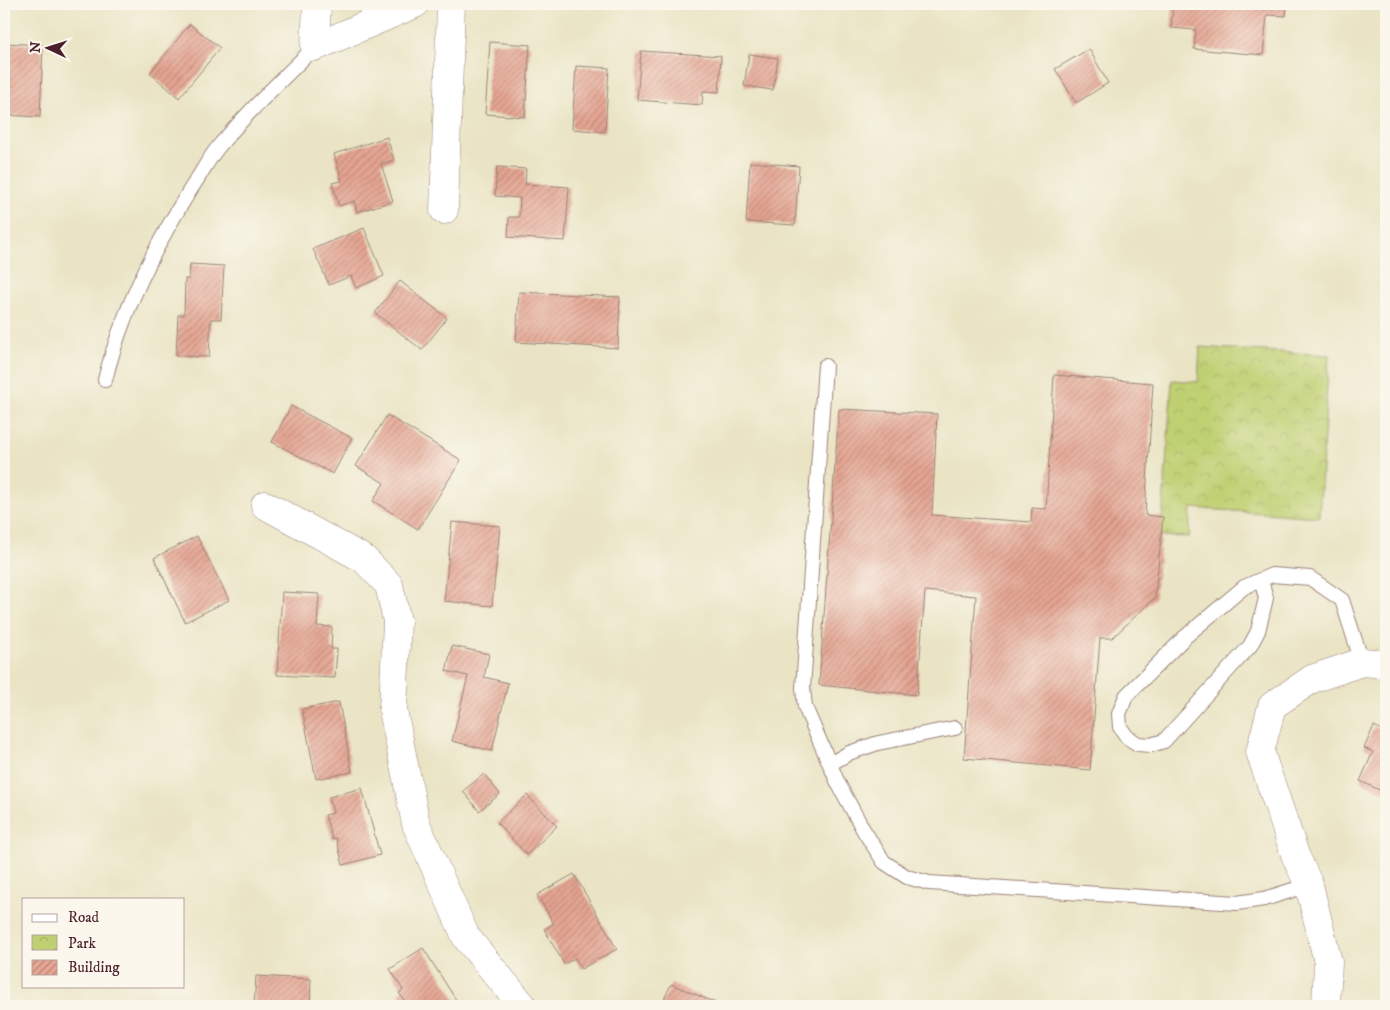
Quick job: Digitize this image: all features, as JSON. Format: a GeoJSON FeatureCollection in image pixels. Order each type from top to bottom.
{"type":"FeatureCollection","features":[{"type":"Feature","properties":{"kind":"street"},"geometry":{"type":"LineString","coordinates":[[317,4],[314,47],[416,4]]}},
{"type":"Feature","properties":{"kind":"street"},"geometry":{"type":"LineString","coordinates":[[444,210],[451,4]]}},
{"type":"Feature","properties":{"kind":"street"},"geometry":{"type":"LineString","coordinates":[[264,505],[364,559],[389,585],[398,621],[393,710],[416,824],[466,937],[522,1006]]}},
{"type":"Feature","properties":{"kind":"street"},"geometry":{"type":"LineString","coordinates":[[1326,1006],[1328,962],[1309,885],[1296,857],[1260,752],[1272,706],[1312,679],[1374,663]]}},
{"type":"Feature","properties":{"kind":"lane"},"geometry":{"type":"LineString","coordinates":[[105,380],[114,345],[138,285],[168,225],[218,147],[314,47]]}},
{"type":"Feature","properties":{"kind":"lane"},"geometry":{"type":"LineString","coordinates":[[825,366],[802,688],[805,706],[830,764],[864,831],[884,862],[907,877],[929,883],[1237,903],[1264,899],[1309,885]]}},
{"type":"Feature","properties":{"kind":"lane"},"geometry":{"type":"LineString","coordinates":[[1262,580],[1266,598],[1258,631],[1250,646],[1164,741],[1151,745],[1138,744],[1127,737],[1120,727],[1119,714],[1126,696],[1185,637],[1244,587],[1272,575],[1310,578],[1342,600],[1374,663]]}},
{"type":"Feature","properties":{"kind":"lane"},"geometry":{"type":"LineString","coordinates":[[830,764],[849,753],[878,744],[955,728]]}},
{"type":"Feature","properties":{"kind":"green space"},"geometry":{"type":"Polygon","coordinates":[[[1200,347],[1329,355],[1319,517],[1191,508],[1189,537],[1161,536],[1172,380],[1198,382],[1200,347]]]}},
{"type":"Feature","properties":{"kind":"building"},"geometry":{"type":"Polygon","coordinates":[[[1173,4],[1287,4],[1286,16],[1267,15],[1263,55],[1194,49],[1196,30],[1171,28],[1173,4]]]}},
{"type":"Feature","properties":{"kind":"building"},"geometry":{"type":"Polygon","coordinates":[[[190,24],[220,48],[179,98],[150,73],[190,24]]]}},
{"type":"Feature","properties":{"kind":"building"},"geometry":{"type":"Polygon","coordinates":[[[490,42],[530,45],[525,117],[485,114],[490,42]]]}},
{"type":"Feature","properties":{"kind":"building"},"geometry":{"type":"Polygon","coordinates":[[[4,43],[43,45],[40,117],[4,115],[4,43]]]}},
{"type":"Feature","properties":{"kind":"building"},"geometry":{"type":"Polygon","coordinates":[[[1089,49],[1108,83],[1076,103],[1055,69],[1089,49]]]}},
{"type":"Feature","properties":{"kind":"building"},"geometry":{"type":"Polygon","coordinates":[[[641,51],[721,56],[719,92],[703,91],[702,105],[637,100],[641,51]]]}},
{"type":"Feature","properties":{"kind":"building"},"geometry":{"type":"Polygon","coordinates":[[[749,54],[778,58],[773,90],[744,86],[749,54]]]}},
{"type":"Feature","properties":{"kind":"building"},"geometry":{"type":"Polygon","coordinates":[[[576,66],[609,68],[605,132],[572,129],[576,66]]]}},
{"type":"Feature","properties":{"kind":"building"},"geometry":{"type":"Polygon","coordinates":[[[387,137],[394,160],[381,164],[393,201],[357,212],[354,201],[339,206],[332,183],[342,181],[334,154],[387,137]]]}},
{"type":"Feature","properties":{"kind":"building"},"geometry":{"type":"Polygon","coordinates":[[[750,162],[799,166],[795,225],[746,222],[750,162]]]}},
{"type":"Feature","properties":{"kind":"building"},"geometry":{"type":"Polygon","coordinates":[[[497,167],[526,169],[525,184],[569,187],[565,241],[508,237],[509,217],[519,217],[520,198],[495,196],[497,167]]]}},
{"type":"Feature","properties":{"kind":"building"},"geometry":{"type":"Polygon","coordinates":[[[364,228],[384,276],[356,288],[351,276],[329,285],[313,249],[364,228]]]}},
{"type":"Feature","properties":{"kind":"building"},"geometry":{"type":"Polygon","coordinates":[[[190,264],[224,266],[221,319],[211,319],[209,357],[176,356],[178,315],[184,315],[185,279],[189,279],[190,264]]]}},
{"type":"Feature","properties":{"kind":"building"},"geometry":{"type":"Polygon","coordinates":[[[400,281],[447,318],[422,350],[375,313],[400,281]]]}},
{"type":"Feature","properties":{"kind":"building"},"geometry":{"type":"Polygon","coordinates":[[[519,292],[620,297],[618,348],[516,342],[519,292]]]}},
{"type":"Feature","properties":{"kind":"building"},"geometry":{"type":"Polygon","coordinates":[[[1054,375],[1153,383],[1145,515],[1163,517],[1155,598],[1112,638],[1100,638],[1090,770],[964,758],[976,596],[925,591],[917,695],[819,685],[839,409],[937,414],[932,515],[1031,522],[1032,508],[1046,509],[1054,375]]]}},
{"type":"Feature","properties":{"kind":"building"},"geometry":{"type":"Polygon","coordinates":[[[291,406],[352,438],[333,474],[272,442],[291,406]]]}},
{"type":"Feature","properties":{"kind":"building"},"geometry":{"type":"Polygon","coordinates":[[[387,415],[461,460],[418,529],[373,501],[384,483],[356,466],[387,415]]]}},
{"type":"Feature","properties":{"kind":"building"},"geometry":{"type":"Polygon","coordinates":[[[452,522],[500,526],[492,606],[444,601],[452,522]]]}},
{"type":"Feature","properties":{"kind":"building"},"geometry":{"type":"Polygon","coordinates":[[[197,536],[229,600],[185,622],[154,558],[197,536]]]}},
{"type":"Feature","properties":{"kind":"building"},"geometry":{"type":"Polygon","coordinates":[[[282,592],[319,594],[317,626],[332,627],[331,649],[337,649],[335,678],[277,675],[282,592]]]}},
{"type":"Feature","properties":{"kind":"building"},"geometry":{"type":"Polygon","coordinates":[[[452,646],[489,654],[484,677],[508,683],[492,751],[452,741],[468,676],[446,671],[452,646]]]}},
{"type":"Feature","properties":{"kind":"building"},"geometry":{"type":"Polygon","coordinates":[[[339,702],[352,772],[316,779],[302,709],[339,702]]]}},
{"type":"Feature","properties":{"kind":"building"},"geometry":{"type":"Polygon","coordinates":[[[1374,726],[1386,732],[1386,793],[1360,781],[1373,752],[1364,748],[1374,726]]]}},
{"type":"Feature","properties":{"kind":"building"},"geometry":{"type":"Polygon","coordinates":[[[484,774],[500,794],[479,811],[463,791],[484,774]]]}},
{"type":"Feature","properties":{"kind":"building"},"geometry":{"type":"Polygon","coordinates":[[[362,788],[380,855],[343,865],[336,838],[332,839],[325,815],[333,813],[329,797],[362,788]]]}},
{"type":"Feature","properties":{"kind":"building"},"geometry":{"type":"Polygon","coordinates":[[[527,795],[557,826],[527,855],[497,823],[527,795]]]}},
{"type":"Feature","properties":{"kind":"building"},"geometry":{"type":"Polygon","coordinates":[[[574,874],[617,949],[581,969],[575,958],[564,964],[544,929],[554,924],[537,895],[574,874]]]}},
{"type":"Feature","properties":{"kind":"building"},"geometry":{"type":"Polygon","coordinates":[[[423,948],[460,1006],[408,1006],[399,993],[403,990],[390,969],[423,948]]]}},
{"type":"Feature","properties":{"kind":"building"},"geometry":{"type":"Polygon","coordinates":[[[256,976],[311,979],[310,1006],[254,1006],[256,976]]]}},
{"type":"Feature","properties":{"kind":"building"},"geometry":{"type":"Polygon","coordinates":[[[671,984],[723,1006],[661,1006],[671,984]]]}}]}
